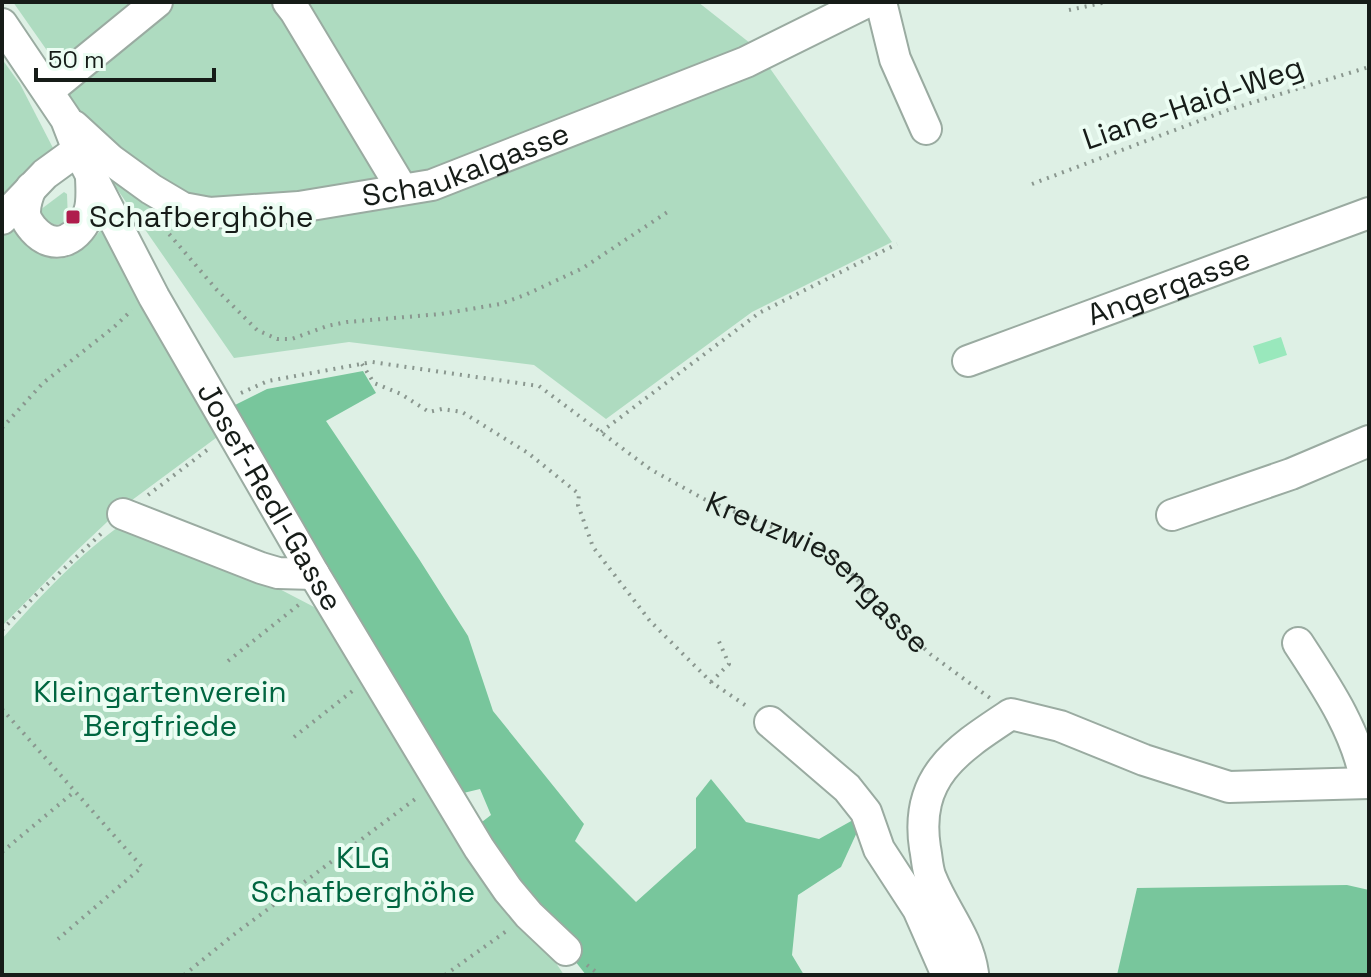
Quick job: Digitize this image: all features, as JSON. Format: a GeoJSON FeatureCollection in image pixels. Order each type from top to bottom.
{"type":"FeatureCollection","features":[{"type":"Feature","properties":{"kind":"street"},"geometry":{"type":"LineString","coordinates":[[48,91],[157,2]]}},
{"type":"Feature","properties":{"kind":"street"},"geometry":{"type":"LineString","coordinates":[[288,2],[402,189]]}},
{"type":"Feature","properties":{"kind":"street","name":"Schaukalgasse"},"geometry":{"type":"LineString","coordinates":[[66,119],[111,160],[183,208],[210,213],[299,207],[432,185],[746,62],[867,2]]}},
{"type":"Feature","properties":{"kind":"street"},"geometry":{"type":"LineString","coordinates":[[881,2],[895,59],[926,129]]}},
{"type":"Feature","properties":{"kind":"street","name":"Josef-Redl-Gasse"},"geometry":{"type":"LineString","coordinates":[[2,24],[66,119],[84,162],[154,297],[314,574],[479,848],[529,915],[566,950]]}},
{"type":"Feature","properties":{"kind":"street"},"geometry":{"type":"LineString","coordinates":[[2,219],[31,188],[45,174],[84,162],[90,209],[80,231],[67,240],[55,242],[43,238],[27,220],[26,203],[31,188]]}},
{"type":"Feature","properties":{"kind":"street","name":"Angergasse"},"geometry":{"type":"LineString","coordinates":[[968,361],[1369,213]]}},
{"type":"Feature","properties":{"kind":"street"},"geometry":{"type":"LineString","coordinates":[[1172,515],[1291,474],[1369,441]]}},
{"type":"Feature","properties":{"kind":"street"},"geometry":{"type":"LineString","coordinates":[[123,514],[261,568],[278,573],[314,574]]}},
{"type":"Feature","properties":{"kind":"street"},"geometry":{"type":"LineString","coordinates":[[970,975],[973,973],[970,956],[930,876],[922,828],[929,789],[945,763],[1011,714],[1060,726],[1144,760],[1229,787],[1367,783],[1357,745],[1298,643]]}},
{"type":"Feature","properties":{"kind":"street"},"geometry":{"type":"LineString","coordinates":[[770,722],[847,788],[866,812],[879,849],[918,909],[947,975]]}},
{"type":"Feature","properties":{"kind":"path"},"geometry":{"type":"LineString","coordinates":[[1069,10],[1107,2]]}},
{"type":"Feature","properties":{"kind":"path","name":"Liane-Haid-Weg"},"geometry":{"type":"LineString","coordinates":[[1032,184],[1228,110],[1369,67]]}},
{"type":"Feature","properties":{"kind":"path"},"geometry":{"type":"LineString","coordinates":[[163,227],[216,289],[257,330],[277,339],[292,339],[347,322],[441,314],[500,304],[583,268],[669,211]]}},
{"type":"Feature","properties":{"kind":"path"},"geometry":{"type":"LineString","coordinates":[[601,432],[759,313],[897,244]]}},
{"type":"Feature","properties":{"kind":"path"},"geometry":{"type":"LineString","coordinates":[[2,428],[43,383],[136,307],[154,297]]}},
{"type":"Feature","properties":{"kind":"path","name":"Kreuzwiesengasse"},"geometry":{"type":"LineString","coordinates":[[268,381],[372,362],[539,386],[650,469],[704,499],[827,550],[930,654],[1011,714]]}},
{"type":"Feature","properties":{"kind":"path"},"geometry":{"type":"LineString","coordinates":[[362,364],[374,383],[401,394],[429,412],[442,409],[462,412],[528,453],[579,494],[578,505],[593,547],[650,621],[711,682],[770,722]]}},
{"type":"Feature","properties":{"kind":"path"},"geometry":{"type":"LineString","coordinates":[[2,630],[123,514],[232,431]]}},
{"type":"Feature","properties":{"kind":"path"},"geometry":{"type":"LineString","coordinates":[[228,661],[301,604],[314,574]]}},
{"type":"Feature","properties":{"kind":"path"},"geometry":{"type":"LineString","coordinates":[[711,682],[729,664],[717,637]]}},
{"type":"Feature","properties":{"kind":"path"},"geometry":{"type":"LineString","coordinates":[[294,737],[374,674]]}},
{"type":"Feature","properties":{"kind":"path"},"geometry":{"type":"LineString","coordinates":[[2,709],[142,867],[58,939]]}},
{"type":"Feature","properties":{"kind":"path"},"geometry":{"type":"LineString","coordinates":[[184,975],[439,782]]}},
{"type":"Feature","properties":{"kind":"path"},"geometry":{"type":"LineString","coordinates":[[2,852],[75,791]]}},
{"type":"Feature","properties":{"kind":"path"},"geometry":{"type":"LineString","coordinates":[[445,975],[529,915]]}},
{"type":"Feature","properties":{"kind":"green space"},"geometry":{"type":"Polygon","coordinates":[[[13,2],[698,2],[755,47],[892,242],[752,312],[606,419],[534,365],[349,342],[234,358],[99,163],[65,90],[60,69],[13,2]]]}},
{"type":"Feature","properties":{"kind":"green space"},"geometry":{"type":"Polygon","coordinates":[[[2,59],[20,84],[53,148],[2,204],[2,59]]]}},
{"type":"Feature","properties":{"kind":"green space"},"geometry":{"type":"Polygon","coordinates":[[[64,192],[67,194],[68,222],[51,224],[44,219],[40,210],[64,192]]]}},
{"type":"Feature","properties":{"kind":"green space"},"geometry":{"type":"Polygon","coordinates":[[[8,224],[30,248],[52,258],[76,254],[100,231],[107,230],[224,432],[124,506],[2,626],[2,231],[8,224]]]}},
{"type":"Feature","properties":{"kind":"green space","name":"Kleingartenverein Bergfriede"},"geometry":{"type":"Polygon","coordinates":[[[125,522],[266,582],[316,608],[393,724],[462,849],[508,916],[546,948],[564,975],[2,975],[2,639],[60,577],[125,522]]]}},
{"type":"Feature","properties":{"kind":"shaded area"},"geometry":{"type":"Polygon","coordinates":[[[1281,337],[1287,355],[1259,364],[1253,346],[1281,337]]]}},
{"type":"Feature","properties":{"kind":"shaded area"},"geometry":{"type":"Polygon","coordinates":[[[363,371],[376,393],[326,421],[468,636],[493,711],[584,824],[575,841],[636,902],[696,848],[696,798],[711,779],[746,822],[819,839],[853,820],[858,830],[841,867],[798,895],[792,955],[804,975],[586,975],[535,910],[478,825],[491,815],[480,789],[455,795],[430,756],[235,405],[267,389],[363,371]]]}},
{"type":"Feature","properties":{"kind":"shaded area"},"geometry":{"type":"Polygon","coordinates":[[[1347,885],[1369,890],[1369,975],[1117,975],[1137,888],[1347,885]]]}},
{"type":"Feature","properties":{"kind":"place","name":"Schafberghöhe"},"geometry":{"type":"Point","coordinates":[73,217]}},
{"type":"Feature","properties":{"kind":"park label","name":"KLG Schafberghöhe"},"geometry":{"type":"Point","coordinates":[363,875]}}]}
